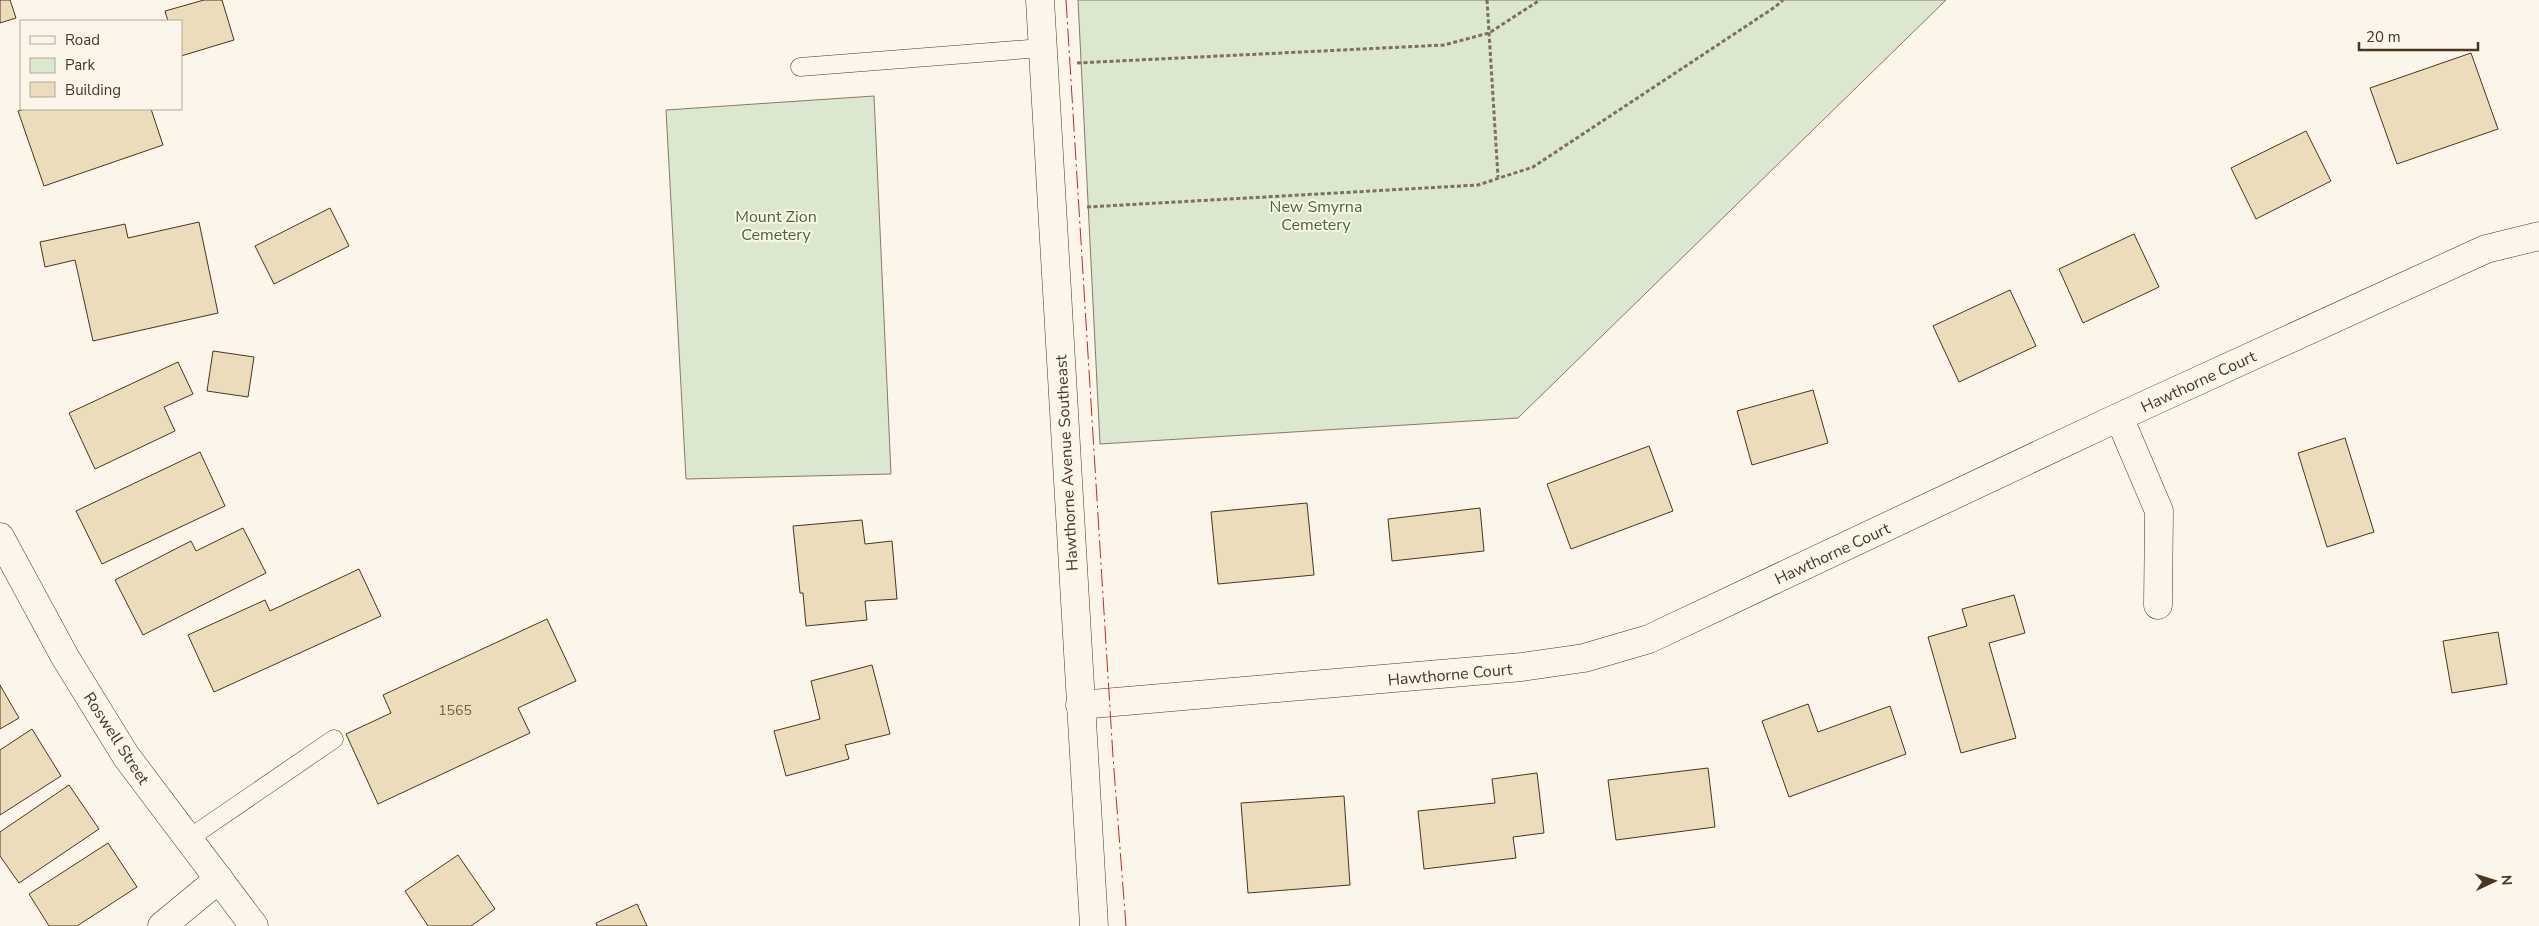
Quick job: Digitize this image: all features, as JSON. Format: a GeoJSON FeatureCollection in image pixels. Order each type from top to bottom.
{"type":"FeatureCollection","features":[{"type":"Feature","properties":{"kind":"street","name":"Hawthorne Avenue Southeast"},"geometry":{"type":"LineString","coordinates":[[1040,0],[1094,926]]}},
{"type":"Feature","properties":{"kind":"street","name":"Hawthorne Court"},"geometry":{"type":"LineString","coordinates":[[1080,705],[1522,667],[1593,655],[1649,639],[2119,417],[2486,249],[2539,236]]}},
{"type":"Feature","properties":{"kind":"street"},"geometry":{"type":"LineString","coordinates":[[2119,417],[2159,511],[2158,605]]}},
{"type":"Feature","properties":{"kind":"street","name":"Roswell Street"},"geometry":{"type":"LineString","coordinates":[[0,537],[65,657],[126,756],[254,926]]}},
{"type":"Feature","properties":{"kind":"street"},"geometry":{"type":"LineString","coordinates":[[162,926],[218,879]]}},
{"type":"Feature","properties":{"kind":"lane"},"geometry":{"type":"LineString","coordinates":[[800,67],[1043,56]]}},
{"type":"Feature","properties":{"kind":"lane"},"geometry":{"type":"LineString","coordinates":[[188,839],[334,740]]}},
{"type":"Feature","properties":{"kind":"path"},"geometry":{"type":"LineString","coordinates":[[1487,0],[1498,177]]}},
{"type":"Feature","properties":{"kind":"path"},"geometry":{"type":"LineString","coordinates":[[1043,56],[1444,45],[1489,33],[1540,0]]}},
{"type":"Feature","properties":{"kind":"path"},"geometry":{"type":"LineString","coordinates":[[1052,208],[1478,185],[1533,167],[1767,13],[1783,0]]}},
{"type":"Feature","properties":{"kind":"green space","name":"New Smyrna Cemetery"},"geometry":{"type":"Polygon","coordinates":[[[1078,0],[1946,0],[1518,418],[1100,444],[1078,0]]]}},
{"type":"Feature","properties":{"kind":"green space","name":"Mount Zion Cemetery"},"geometry":{"type":"Polygon","coordinates":[[[874,96],[891,474],[686,479],[666,110],[874,96]]]}},
{"type":"Feature","properties":{"kind":"building"},"geometry":{"type":"Polygon","coordinates":[[[0,0],[10,0],[16,18],[0,23],[0,0]]]}},
{"type":"Feature","properties":{"kind":"building"},"geometry":{"type":"Polygon","coordinates":[[[204,0],[222,0],[234,40],[182,56],[182,20],[168,20],[165,11],[204,0]]]}},
{"type":"Feature","properties":{"kind":"building"},"geometry":{"type":"Polygon","coordinates":[[[2471,53],[2498,129],[2397,164],[2370,88],[2471,53]]]}},
{"type":"Feature","properties":{"kind":"building"},"geometry":{"type":"Polygon","coordinates":[[[151,110],[163,145],[44,186],[18,111],[151,110]]]}},
{"type":"Feature","properties":{"kind":"building"},"geometry":{"type":"Polygon","coordinates":[[[2306,131],[2331,181],[2256,219],[2231,168],[2306,131]]]}},
{"type":"Feature","properties":{"kind":"building"},"geometry":{"type":"Polygon","coordinates":[[[330,208],[349,246],[274,284],[255,246],[330,208]]]}},
{"type":"Feature","properties":{"kind":"building"},"geometry":{"type":"Polygon","coordinates":[[[199,222],[218,313],[93,341],[75,260],[45,267],[40,242],[125,224],[128,238],[199,222]]]}},
{"type":"Feature","properties":{"kind":"building"},"geometry":{"type":"Polygon","coordinates":[[[2134,234],[2159,287],[2083,323],[2059,269],[2134,234]]]}},
{"type":"Feature","properties":{"kind":"building"},"geometry":{"type":"Polygon","coordinates":[[[2010,290],[2036,346],[1959,382],[1933,326],[2010,290]]]}},
{"type":"Feature","properties":{"kind":"building"},"geometry":{"type":"Polygon","coordinates":[[[213,351],[254,357],[248,397],[207,391],[213,351]]]}},
{"type":"Feature","properties":{"kind":"building"},"geometry":{"type":"Polygon","coordinates":[[[178,362],[193,394],[164,407],[175,431],[95,469],[69,413],[178,362]]]}},
{"type":"Feature","properties":{"kind":"building"},"geometry":{"type":"Polygon","coordinates":[[[1813,390],[1828,443],[1752,465],[1737,411],[1813,390]]]}},
{"type":"Feature","properties":{"kind":"building"},"geometry":{"type":"Polygon","coordinates":[[[2345,438],[2374,532],[2327,547],[2298,453],[2345,438]]]}},
{"type":"Feature","properties":{"kind":"building"},"geometry":{"type":"Polygon","coordinates":[[[1649,446],[1673,511],[1571,549],[1547,484],[1649,446]]]}},
{"type":"Feature","properties":{"kind":"building"},"geometry":{"type":"Polygon","coordinates":[[[200,452],[225,506],[102,564],[76,511],[200,452]]]}},
{"type":"Feature","properties":{"kind":"building"},"geometry":{"type":"Polygon","coordinates":[[[1307,503],[1314,575],[1218,584],[1211,512],[1307,503]]]}},
{"type":"Feature","properties":{"kind":"building"},"geometry":{"type":"Polygon","coordinates":[[[1480,508],[1484,551],[1392,561],[1388,519],[1480,508]]]}},
{"type":"Feature","properties":{"kind":"building"},"geometry":{"type":"Polygon","coordinates":[[[862,520],[865,544],[892,541],[897,599],[865,601],[867,620],[806,626],[803,593],[800,593],[793,526],[862,520]]]}},
{"type":"Feature","properties":{"kind":"building"},"geometry":{"type":"Polygon","coordinates":[[[243,528],[266,573],[143,635],[115,580],[191,541],[196,551],[243,528]]]}},
{"type":"Feature","properties":{"kind":"building"},"geometry":{"type":"Polygon","coordinates":[[[359,569],[381,616],[214,692],[188,635],[265,600],[270,611],[359,569]]]}},
{"type":"Feature","properties":{"kind":"building"},"geometry":{"type":"Polygon","coordinates":[[[2014,595],[2025,633],[1989,643],[2016,738],[1961,753],[1928,637],[1967,626],[1962,609],[2014,595]]]}},
{"type":"Feature","properties":{"kind":"building"},"geometry":{"type":"Polygon","coordinates":[[[547,619],[576,681],[518,708],[530,733],[378,804],[346,734],[391,713],[383,695],[547,619]]]}},
{"type":"Feature","properties":{"kind":"building"},"geometry":{"type":"Polygon","coordinates":[[[2498,632],[2507,684],[2452,693],[2443,641],[2498,632]]]}},
{"type":"Feature","properties":{"kind":"building"},"geometry":{"type":"Polygon","coordinates":[[[872,665],[890,734],[845,745],[849,759],[786,776],[774,731],[820,719],[811,681],[872,665]]]}},
{"type":"Feature","properties":{"kind":"building"},"geometry":{"type":"Polygon","coordinates":[[[0,685],[19,718],[0,729],[0,685]]]}},
{"type":"Feature","properties":{"kind":"building"},"geometry":{"type":"Polygon","coordinates":[[[1808,704],[1818,732],[1890,706],[1906,754],[1789,797],[1762,721],[1808,704]]]}},
{"type":"Feature","properties":{"kind":"building"},"geometry":{"type":"Polygon","coordinates":[[[32,729],[61,776],[0,815],[0,750],[32,729]]]}},
{"type":"Feature","properties":{"kind":"building"},"geometry":{"type":"Polygon","coordinates":[[[1708,768],[1715,827],[1616,840],[1608,780],[1708,768]]]}},
{"type":"Feature","properties":{"kind":"building"},"geometry":{"type":"Polygon","coordinates":[[[1537,773],[1544,833],[1513,837],[1516,858],[1424,869],[1418,811],[1495,803],[1492,779],[1537,773]]]}},
{"type":"Feature","properties":{"kind":"building"},"geometry":{"type":"Polygon","coordinates":[[[69,785],[99,829],[19,883],[0,856],[0,832],[69,785]]]}},
{"type":"Feature","properties":{"kind":"building"},"geometry":{"type":"Polygon","coordinates":[[[1344,796],[1350,885],[1248,893],[1241,803],[1344,796]]]}},
{"type":"Feature","properties":{"kind":"building"},"geometry":{"type":"Polygon","coordinates":[[[108,843],[137,887],[77,926],[49,926],[29,894],[108,843]]]}},
{"type":"Feature","properties":{"kind":"building"},"geometry":{"type":"Polygon","coordinates":[[[458,855],[495,909],[471,926],[428,926],[405,891],[458,855]]]}},
{"type":"Feature","properties":{"kind":"building"},"geometry":{"type":"Polygon","coordinates":[[[637,904],[647,926],[597,926],[596,923],[637,904]]]}},
{"type":"Feature","properties":{"kind":"power"},"geometry":{"type":"LineString","coordinates":[[1066,0],[1113,757],[1126,926]]}}]}
